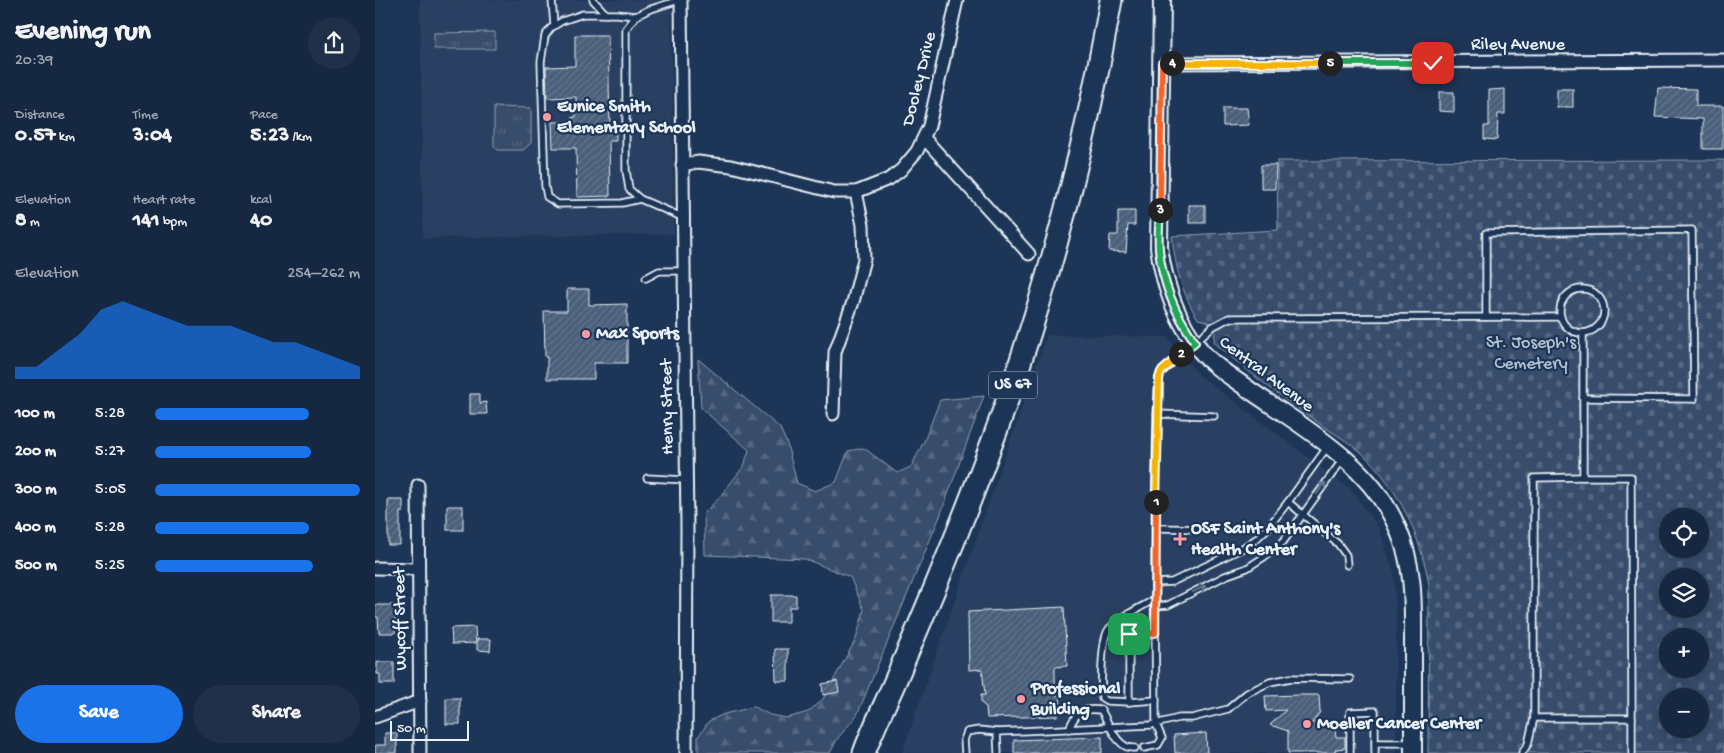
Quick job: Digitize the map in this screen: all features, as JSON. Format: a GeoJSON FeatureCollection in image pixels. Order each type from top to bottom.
{"type":"FeatureCollection","features":[{"type":"Feature","properties":{"kind":"highway","name":"US 67"},"geometry":{"type":"LineString","coordinates":[[864,753],[965,512],[1027,343],[1061,228],[1077,164],[1098,72],[1111,0]]}},
{"type":"Feature","properties":{"kind":"street","name":"Henry Street"},"geometry":{"type":"LineString","coordinates":[[680,0],[686,480],[686,753]]}},
{"type":"Feature","properties":{"kind":"street","name":"Dooley Drive"},"geometry":{"type":"LineString","coordinates":[[682,165],[713,162],[834,192],[856,192],[889,179],[901,170],[917,151],[929,126],[957,0]]}},
{"type":"Feature","properties":{"kind":"street","name":"Central Avenue"},"geometry":{"type":"LineString","coordinates":[[1163,0],[1159,248],[1167,288],[1181,319],[1202,352],[1218,367],[1344,458],[1368,480],[1397,526],[1405,546],[1413,586],[1413,748]]}},
{"type":"Feature","properties":{"kind":"street","name":"Riley Avenue"},"geometry":{"type":"LineString","coordinates":[[1162,63],[1724,60]]}},
{"type":"Feature","properties":{"kind":"street"},"geometry":{"type":"LineString","coordinates":[[924,138],[1029,254]]}},
{"type":"Feature","properties":{"kind":"street"},"geometry":{"type":"LineString","coordinates":[[833,414],[835,352],[853,302],[864,259],[863,224],[856,192]]}},
{"type":"Feature","properties":{"kind":"street","name":"Wycoff Street"},"geometry":{"type":"LineString","coordinates":[[418,485],[417,569],[420,753]]}},
{"type":"Feature","properties":{"kind":"street"},"geometry":{"type":"LineString","coordinates":[[375,568],[417,569]]}},
{"type":"Feature","properties":{"kind":"street"},"geometry":{"type":"LineString","coordinates":[[375,717],[420,701]]}},
{"type":"Feature","properties":{"kind":"lane"},"geometry":{"type":"LineString","coordinates":[[552,0],[553,26]]}},
{"type":"Feature","properties":{"kind":"lane"},"geometry":{"type":"LineString","coordinates":[[593,0],[606,14]]}},
{"type":"Feature","properties":{"kind":"lane"},"geometry":{"type":"LineString","coordinates":[[680,0],[648,10],[636,16],[626,29],[626,170],[629,189],[639,199],[682,217]]}},
{"type":"Feature","properties":{"kind":"lane"},"geometry":{"type":"LineString","coordinates":[[636,16],[583,14],[562,21],[553,26],[545,36],[541,62],[545,186],[547,197],[558,204],[622,203],[639,199]]}},
{"type":"Feature","properties":{"kind":"lane"},"geometry":{"type":"LineString","coordinates":[[1486,317],[1486,233],[1692,230],[1694,399],[1583,398]]}},
{"type":"Feature","properties":{"kind":"lane"},"geometry":{"type":"LineString","coordinates":[[646,278],[659,271],[683,270]]}},
{"type":"Feature","properties":{"kind":"lane"},"geometry":{"type":"LineString","coordinates":[[1578,289],[1593,291],[1599,295],[1605,308],[1597,328],[1583,333],[1569,329],[1561,317],[1561,302],[1571,292],[1578,289]]}},
{"type":"Feature","properties":{"kind":"lane"},"geometry":{"type":"LineString","coordinates":[[1144,748],[1158,745],[1162,738],[1156,724],[1155,633],[1157,414],[1161,372],[1212,327],[1229,318],[1561,317]]}},
{"type":"Feature","properties":{"kind":"lane"},"geometry":{"type":"LineString","coordinates":[[1583,333],[1583,477]]}},
{"type":"Feature","properties":{"kind":"lane"},"geometry":{"type":"LineString","coordinates":[[1157,414],[1214,416]]}},
{"type":"Feature","properties":{"kind":"lane"},"geometry":{"type":"LineString","coordinates":[[1155,583],[1172,582],[1241,549],[1256,539],[1288,502],[1328,446]]}},
{"type":"Feature","properties":{"kind":"lane"},"geometry":{"type":"LineString","coordinates":[[1155,606],[1168,605],[1225,576],[1247,568],[1264,557],[1283,542],[1344,458]]}},
{"type":"Feature","properties":{"kind":"lane"},"geometry":{"type":"LineString","coordinates":[[1522,753],[1528,744],[1534,718],[1533,478],[1631,477],[1632,753]]}},
{"type":"Feature","properties":{"kind":"lane"},"geometry":{"type":"LineString","coordinates":[[647,478],[686,480]]}},
{"type":"Feature","properties":{"kind":"lane"},"geometry":{"type":"LineString","coordinates":[[1288,502],[1338,544],[1346,555],[1347,565]]}},
{"type":"Feature","properties":{"kind":"lane"},"geometry":{"type":"LineString","coordinates":[[1156,528],[1211,528]]}},
{"type":"Feature","properties":{"kind":"lane"},"geometry":{"type":"LineString","coordinates":[[1155,598],[1113,625],[1107,631],[1100,678],[1102,698],[1107,701],[1156,700]]}},
{"type":"Feature","properties":{"kind":"lane"},"geometry":{"type":"LineString","coordinates":[[1129,702],[1129,634],[1155,633]]}},
{"type":"Feature","properties":{"kind":"lane"},"geometry":{"type":"LineString","coordinates":[[965,753],[964,740],[967,732],[1156,724],[1228,709],[1247,693],[1270,682],[1291,678],[1350,679]]}},
{"type":"Feature","properties":{"kind":"lane"},"geometry":{"type":"LineString","coordinates":[[1101,710],[1107,701]]}},
{"type":"Feature","properties":{"kind":"lane"},"geometry":{"type":"LineString","coordinates":[[1069,728],[1073,719],[1081,711],[1090,709],[1101,710]]}},
{"type":"Feature","properties":{"kind":"lane"},"geometry":{"type":"LineString","coordinates":[[1101,710],[1115,738],[1124,747],[1135,748]]}},
{"type":"Feature","properties":{"kind":"lane"},"geometry":{"type":"LineString","coordinates":[[1350,753],[1350,712],[1375,711],[1375,753]]}},
{"type":"Feature","properties":{"kind":"lane"},"geometry":{"type":"LineString","coordinates":[[1534,718],[1632,718]]}},
{"type":"Feature","properties":{"kind":"lane"},"geometry":{"type":"LineString","coordinates":[[997,732],[998,753]]}},
{"type":"Feature","properties":{"kind":"lane"},"geometry":{"type":"LineString","coordinates":[[1375,743],[1413,748]]}},
{"type":"Feature","properties":{"kind":"shaded area","name":"Eunice Smith Elementary School"},"geometry":{"type":"Polygon","coordinates":[[[420,0],[671,0],[674,234],[423,238],[420,0]]]}},
{"type":"Feature","properties":{"kind":"shaded area","name":"OSF Saint Anthony's Health Center"},"geometry":{"type":"Polygon","coordinates":[[[1047,335],[1167,337],[1199,375],[1351,490],[1379,528],[1394,573],[1396,753],[902,753],[1047,335]]]}},
{"type":"Feature","properties":{"kind":"green space"},"geometry":{"type":"Polygon","coordinates":[[[495,32],[495,49],[434,49],[434,33],[495,32]]]}},
{"type":"Feature","properties":{"kind":"green space"},"geometry":{"type":"Polygon","coordinates":[[[494,107],[531,108],[531,143],[523,150],[498,150],[494,146],[494,107]]]}},
{"type":"Feature","properties":{"kind":"green space","name":"St. Joseph's Cemetery"},"geometry":{"type":"Polygon","coordinates":[[[1724,160],[1724,753],[1428,753],[1429,585],[1420,549],[1407,514],[1376,467],[1363,454],[1275,391],[1214,342],[1215,331],[1207,321],[1198,319],[1188,300],[1177,269],[1172,236],[1278,230],[1277,161],[1724,160]]]}},
{"type":"Feature","properties":{"kind":"green space"},"geometry":{"type":"Polygon","coordinates":[[[698,359],[780,428],[787,444],[797,483],[815,491],[836,482],[848,451],[864,448],[897,473],[911,467],[925,439],[940,400],[984,396],[940,516],[857,715],[838,738],[830,753],[698,753],[698,737],[709,721],[724,714],[754,707],[770,715],[787,718],[808,712],[823,699],[856,639],[864,610],[850,577],[805,559],[705,555],[704,513],[718,499],[744,466],[749,450],[701,408],[698,359]]]}},
{"type":"Feature","properties":{"kind":"building"},"geometry":{"type":"Polygon","coordinates":[[[575,35],[608,35],[610,128],[616,128],[616,141],[609,141],[610,196],[577,197],[576,148],[553,148],[552,122],[573,122],[573,117],[576,117],[576,97],[547,98],[546,67],[575,66],[575,35]]]}},
{"type":"Feature","properties":{"kind":"building"},"geometry":{"type":"Polygon","coordinates":[[[1658,88],[1696,89],[1696,106],[1723,106],[1723,149],[1703,149],[1703,119],[1655,117],[1658,88]]]}},
{"type":"Feature","properties":{"kind":"building"},"geometry":{"type":"Polygon","coordinates":[[[1505,89],[1505,114],[1498,114],[1497,140],[1484,139],[1484,126],[1489,126],[1489,90],[1505,89]]]}},
{"type":"Feature","properties":{"kind":"building"},"geometry":{"type":"Polygon","coordinates":[[[1557,89],[1573,89],[1573,107],[1557,107],[1557,89]]]}},
{"type":"Feature","properties":{"kind":"building"},"geometry":{"type":"Polygon","coordinates":[[[1439,92],[1454,92],[1454,112],[1439,111],[1439,92]]]}},
{"type":"Feature","properties":{"kind":"building"},"geometry":{"type":"Polygon","coordinates":[[[1223,108],[1247,108],[1249,125],[1223,126],[1223,108]]]}},
{"type":"Feature","properties":{"kind":"building"},"geometry":{"type":"Polygon","coordinates":[[[1261,165],[1276,165],[1275,189],[1261,189],[1261,165]]]}},
{"type":"Feature","properties":{"kind":"building"},"geometry":{"type":"Polygon","coordinates":[[[1189,205],[1205,205],[1205,223],[1189,223],[1189,205]]]}},
{"type":"Feature","properties":{"kind":"building"},"geometry":{"type":"Polygon","coordinates":[[[1118,211],[1135,211],[1135,225],[1128,225],[1126,252],[1109,251],[1110,235],[1118,235],[1118,211]]]}},
{"type":"Feature","properties":{"kind":"building","name":"Max Sports"},"geometry":{"type":"Polygon","coordinates":[[[567,289],[589,289],[589,305],[627,304],[627,363],[594,363],[594,379],[547,379],[544,311],[567,311],[567,289]]]}},
{"type":"Feature","properties":{"kind":"building"},"geometry":{"type":"Polygon","coordinates":[[[470,394],[480,394],[480,403],[486,402],[487,414],[470,414],[470,394]]]}},
{"type":"Feature","properties":{"kind":"building"},"geometry":{"type":"Polygon","coordinates":[[[388,500],[403,500],[403,512],[400,512],[400,545],[388,545],[388,500]]]}},
{"type":"Feature","properties":{"kind":"building"},"geometry":{"type":"Polygon","coordinates":[[[447,506],[463,506],[463,530],[447,530],[447,506]]]}},
{"type":"Feature","properties":{"kind":"building"},"geometry":{"type":"Polygon","coordinates":[[[771,595],[796,595],[796,607],[789,607],[789,622],[771,622],[771,595]]]}},
{"type":"Feature","properties":{"kind":"building"},"geometry":{"type":"Polygon","coordinates":[[[375,605],[396,605],[395,633],[379,633],[378,617],[375,617],[375,605]]]}},
{"type":"Feature","properties":{"kind":"building"},"geometry":{"type":"Polygon","coordinates":[[[1064,607],[1067,666],[1055,667],[1055,695],[1060,695],[1061,709],[1058,710],[1057,716],[987,718],[986,707],[981,703],[981,695],[985,695],[982,669],[969,670],[968,612],[1064,607]]]}},
{"type":"Feature","properties":{"kind":"building"},"geometry":{"type":"Polygon","coordinates":[[[475,627],[476,643],[452,644],[451,628],[475,627]]]}},
{"type":"Feature","properties":{"kind":"building"},"geometry":{"type":"Polygon","coordinates":[[[477,639],[491,639],[490,651],[477,650],[477,639]]]}},
{"type":"Feature","properties":{"kind":"building"},"geometry":{"type":"Polygon","coordinates":[[[775,649],[788,649],[788,681],[776,681],[775,649]]]}},
{"type":"Feature","properties":{"kind":"building"},"geometry":{"type":"Polygon","coordinates":[[[377,662],[394,662],[394,684],[380,684],[380,674],[377,674],[377,662]]]}},
{"type":"Feature","properties":{"kind":"building"},"geometry":{"type":"Polygon","coordinates":[[[837,681],[839,692],[823,695],[822,684],[837,681]]]}},
{"type":"Feature","properties":{"kind":"building","name":"Moeller Cancer Center"},"geometry":{"type":"Polygon","coordinates":[[[1319,695],[1320,712],[1312,723],[1332,723],[1331,730],[1335,730],[1336,737],[1345,737],[1345,748],[1336,749],[1334,753],[1288,753],[1288,731],[1270,725],[1286,710],[1266,711],[1265,696],[1319,695]]]}},
{"type":"Feature","properties":{"kind":"building"},"geometry":{"type":"Polygon","coordinates":[[[446,698],[460,698],[460,724],[446,724],[446,698]]]}},
{"type":"Feature","properties":{"kind":"building"},"geometry":{"type":"Polygon","coordinates":[[[385,733],[397,733],[397,753],[375,753],[375,745],[385,745],[385,733]]]}},
{"type":"Feature","properties":{"kind":"building"},"geometry":{"type":"Polygon","coordinates":[[[1206,733],[1207,753],[1175,753],[1174,735],[1206,733]]]}},
{"type":"Feature","properties":{"kind":"building"},"geometry":{"type":"Polygon","coordinates":[[[1102,737],[1102,753],[1014,753],[1014,740],[1102,737]]]}},
{"type":"Feature","properties":{"kind":"place","name":"Eunice Smith Elementary School"},"geometry":{"type":"Point","coordinates":[547,117]}},
{"type":"Feature","properties":{"kind":"place","name":"Max Sports"},"geometry":{"type":"Point","coordinates":[586,334]}},
{"type":"Feature","properties":{"kind":"place","name":"OSF Saint Anthony's Health Center"},"geometry":{"type":"Point","coordinates":[1180,539]}},
{"type":"Feature","properties":{"kind":"place","name":"Professional Building"},"geometry":{"type":"Point","coordinates":[1021,699]}},
{"type":"Feature","properties":{"kind":"place","name":"Moeller Cancer Center"},"geometry":{"type":"Point","coordinates":[1307,724]}},
{"type":"Feature","properties":{"kind":"route"},"geometry":{"type":"LineString","coordinates":[[1129,634],[1155,633],[1156,469],[1159,378],[1161,372],[1195,342],[1181,319],[1167,288],[1159,248],[1162,63],[1433,63]]}}]}
